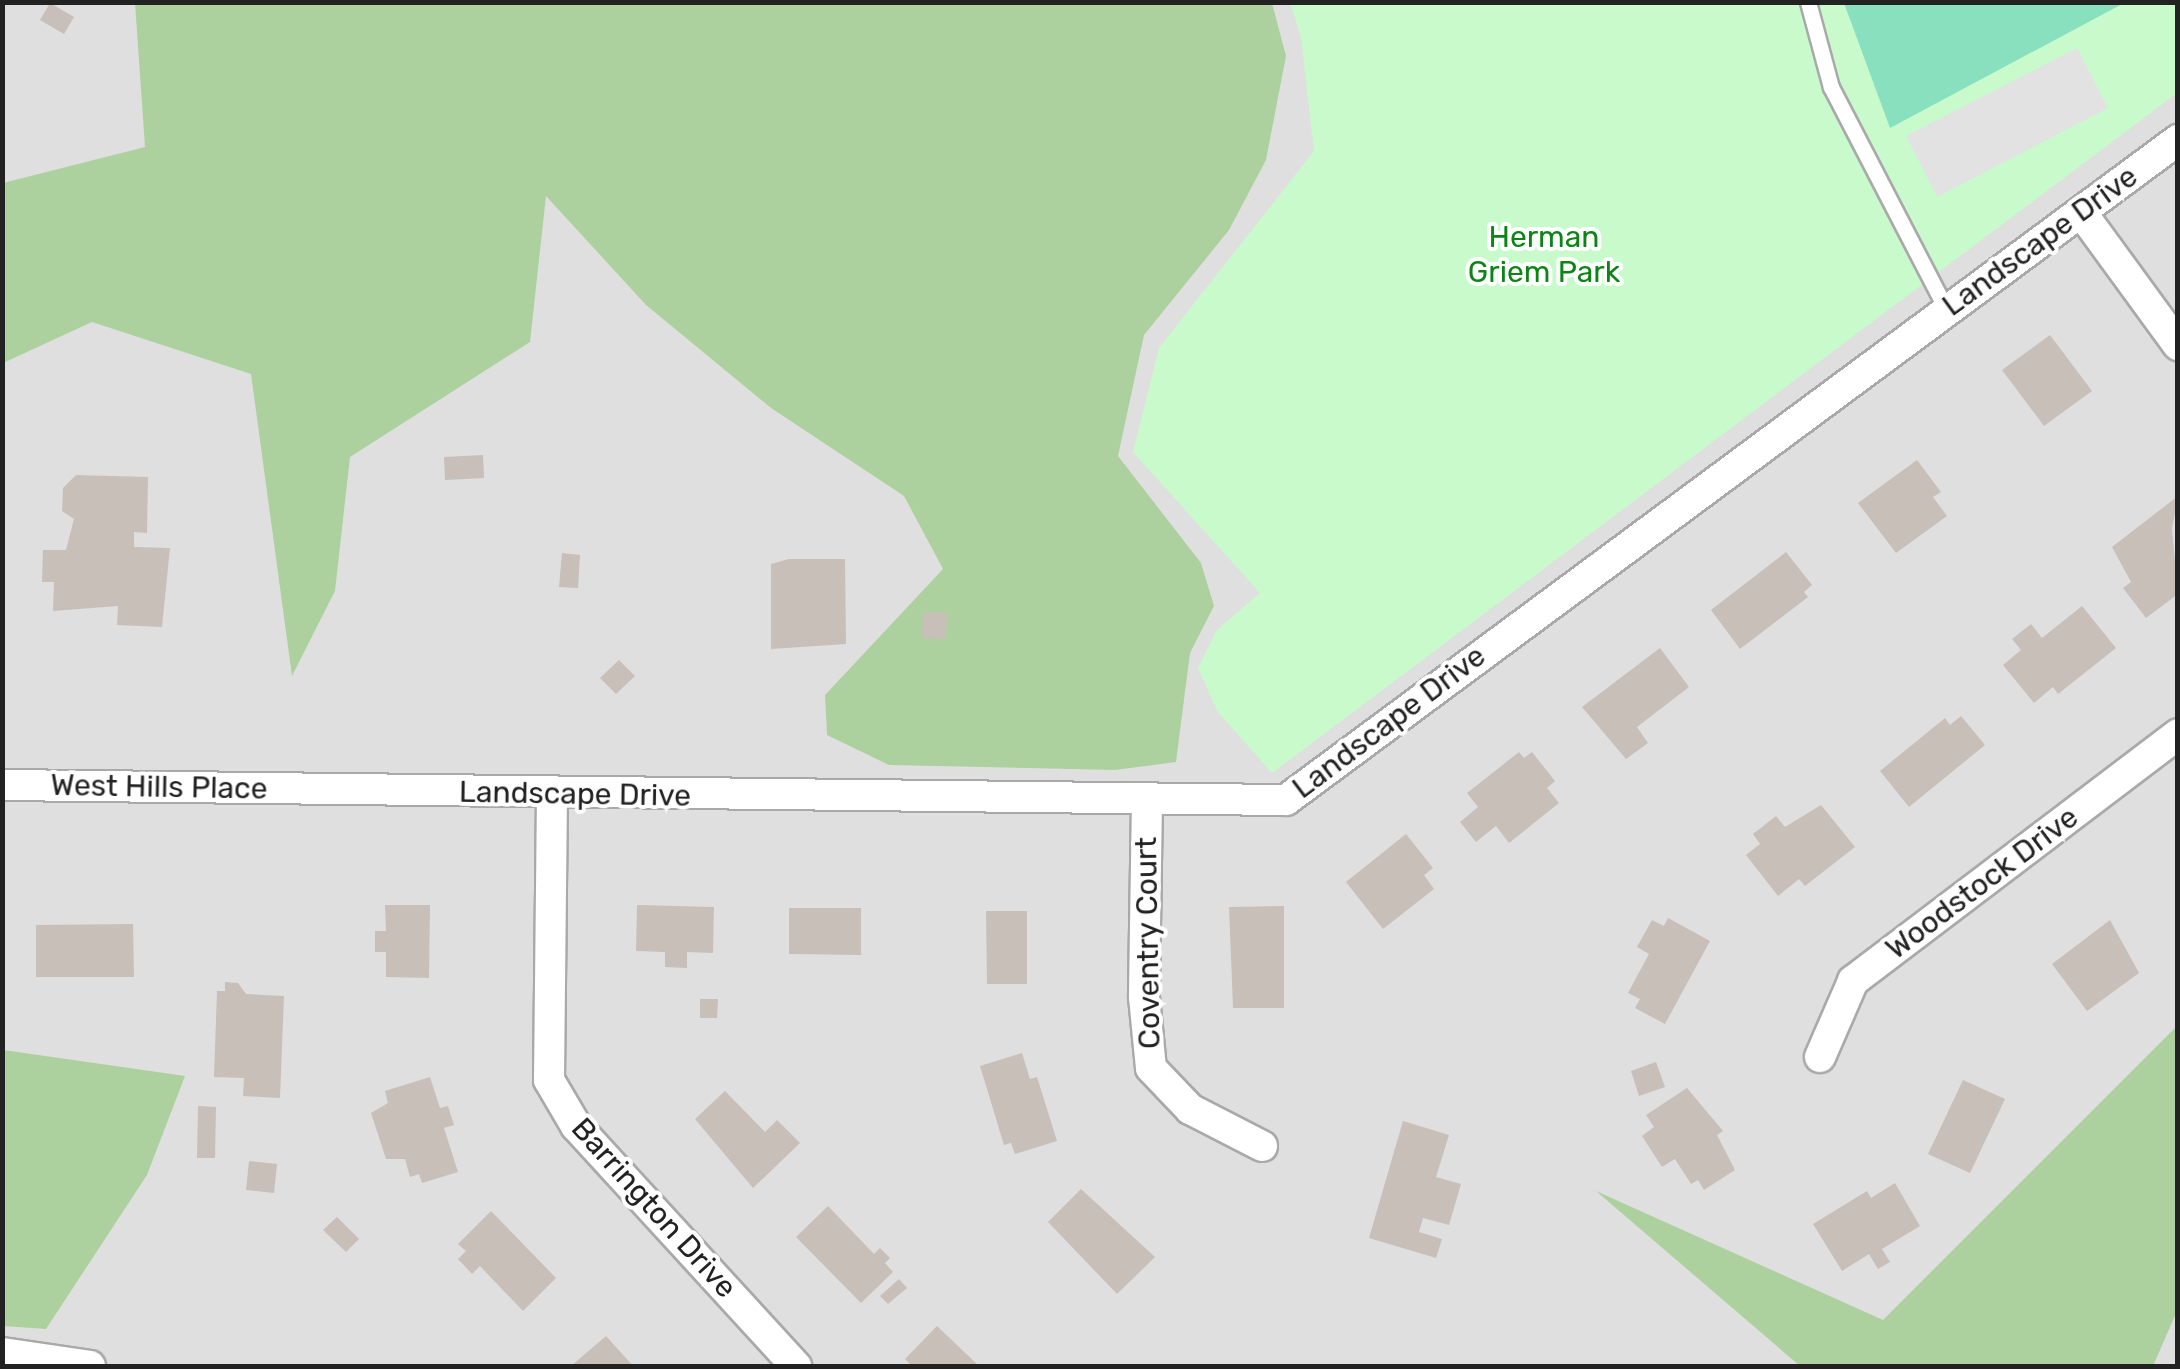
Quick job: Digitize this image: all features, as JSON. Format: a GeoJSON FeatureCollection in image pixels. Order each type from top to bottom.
{"type":"FeatureCollection","features":[{"type":"Feature","properties":{"kind":"street","name":"Landscape Drive"},"geometry":{"type":"LineString","coordinates":[[316,790],[1286,800],[2178,140]]}},
{"type":"Feature","properties":{"kind":"street"},"geometry":{"type":"LineString","coordinates":[[2081,212],[2178,345]]}},
{"type":"Feature","properties":{"kind":"street","name":"Woodstock Drive"},"geometry":{"type":"LineString","coordinates":[[1820,1057],[1853,981],[2178,734]]}},
{"type":"Feature","properties":{"kind":"street","name":"West Hills Place"},"geometry":{"type":"LineString","coordinates":[[2,784],[316,790]]}},
{"type":"Feature","properties":{"kind":"street","name":"Barrington Drive"},"geometry":{"type":"LineString","coordinates":[[552,793],[548,1080],[576,1126],[796,1366]]}},
{"type":"Feature","properties":{"kind":"street","name":"Coventry Court"},"geometry":{"type":"LineString","coordinates":[[1146,800],[1144,997],[1151,1068],[1190,1109],[1262,1146]]}},
{"type":"Feature","properties":{"kind":"street"},"geometry":{"type":"LineString","coordinates":[[2,1353],[88,1366]]}},
{"type":"Feature","properties":{"kind":"lane"},"geometry":{"type":"LineString","coordinates":[[1808,2],[1831,87],[1946,310]]}},
{"type":"Feature","properties":{"kind":"shaded area"},"geometry":{"type":"Polygon","coordinates":[[[3,3],[2177,3],[2177,1366],[3,1366],[3,3]]]}},
{"type":"Feature","properties":{"kind":"shaded area"},"geometry":{"type":"Polygon","coordinates":[[[2077,48],[2108,108],[1937,197],[1906,136],[2077,48]]]}},
{"type":"Feature","properties":{"kind":"green space"},"geometry":{"type":"Polygon","coordinates":[[[2124,2],[1890,128],[1844,3],[2124,2]]]}},
{"type":"Feature","properties":{"kind":"green space"},"geometry":{"type":"Polygon","coordinates":[[[135,3],[1272,3],[1286,56],[1266,160],[1229,230],[1144,335],[1118,456],[1201,563],[1214,606],[1190,653],[1176,762],[1115,770],[889,765],[827,735],[825,695],[943,569],[904,496],[771,408],[646,305],[546,196],[530,342],[350,457],[335,591],[292,676],[251,374],[92,322],[3,363],[3,183],[145,147],[135,3]]]}},
{"type":"Feature","properties":{"kind":"green space","name":"Herman Griem Park"},"geometry":{"type":"Polygon","coordinates":[[[1290,3],[2177,3],[2177,93],[1272,773],[1217,711],[1198,668],[1217,630],[1260,593],[1133,452],[1159,348],[1314,151],[1301,37],[1290,3]]]}},
{"type":"Feature","properties":{"kind":"green space"},"geometry":{"type":"Polygon","coordinates":[[[2177,1026],[2177,1311],[2153,1366],[1800,1366],[1596,1191],[1883,1320],[2177,1026]]]}},
{"type":"Feature","properties":{"kind":"green space"},"geometry":{"type":"Polygon","coordinates":[[[3,1050],[185,1076],[147,1175],[46,1329],[3,1326],[3,1050]]]}},
{"type":"Feature","properties":{"kind":"building"},"geometry":{"type":"Polygon","coordinates":[[[50,3],[74,17],[64,34],[40,20],[50,3]]]}},
{"type":"Feature","properties":{"kind":"building"},"geometry":{"type":"Polygon","coordinates":[[[2050,335],[2092,391],[2044,426],[2002,370],[2050,335]]]}},
{"type":"Feature","properties":{"kind":"building"},"geometry":{"type":"Polygon","coordinates":[[[483,455],[484,478],[445,480],[444,457],[483,455]]]}},
{"type":"Feature","properties":{"kind":"building"},"geometry":{"type":"Polygon","coordinates":[[[1917,460],[1941,492],[1933,497],[1947,516],[1896,553],[1858,503],[1917,460]]]}},
{"type":"Feature","properties":{"kind":"building"},"geometry":{"type":"Polygon","coordinates":[[[76,475],[148,477],[147,533],[134,532],[134,547],[170,548],[162,627],[117,625],[118,606],[53,611],[54,582],[42,582],[43,550],[66,550],[74,519],[62,511],[63,488],[76,475]]]}},
{"type":"Feature","properties":{"kind":"building"},"geometry":{"type":"Polygon","coordinates":[[[2178,496],[2172,529],[2178,594],[2146,618],[2123,588],[2131,582],[2112,547],[2178,496]]]}},
{"type":"Feature","properties":{"kind":"building"},"geometry":{"type":"Polygon","coordinates":[[[1786,552],[1812,585],[1804,592],[1808,597],[1740,649],[1711,610],[1786,552]]]}},
{"type":"Feature","properties":{"kind":"building"},"geometry":{"type":"Polygon","coordinates":[[[562,553],[580,555],[578,588],[559,587],[562,553]]]}},
{"type":"Feature","properties":{"kind":"building"},"geometry":{"type":"Polygon","coordinates":[[[789,559],[845,559],[846,644],[771,649],[771,564],[789,559]]]}},
{"type":"Feature","properties":{"kind":"building"},"geometry":{"type":"Polygon","coordinates":[[[2082,606],[2116,648],[2058,694],[2053,687],[2034,703],[2003,665],[2021,650],[2012,639],[2031,624],[2042,638],[2082,606]]]}},
{"type":"Feature","properties":{"kind":"building"},"geometry":{"type":"Polygon","coordinates":[[[923,612],[947,613],[946,639],[922,638],[923,612]]]}},
{"type":"Feature","properties":{"kind":"building"},"geometry":{"type":"Polygon","coordinates":[[[1660,648],[1689,687],[1637,727],[1648,743],[1626,759],[1582,707],[1660,648]]]}},
{"type":"Feature","properties":{"kind":"building"},"geometry":{"type":"Polygon","coordinates":[[[619,660],[635,676],[616,694],[600,678],[619,660]]]}},
{"type":"Feature","properties":{"kind":"building"},"geometry":{"type":"Polygon","coordinates":[[[1961,716],[1985,745],[1909,807],[1880,771],[1945,718],[1950,725],[1961,716]]]}},
{"type":"Feature","properties":{"kind":"building"},"geometry":{"type":"Polygon","coordinates":[[[1519,752],[1524,758],[1532,752],[1555,781],[1547,788],[1559,803],[1509,843],[1496,826],[1476,842],[1460,822],[1478,807],[1467,793],[1519,752]]]}},
{"type":"Feature","properties":{"kind":"building"},"geometry":{"type":"Polygon","coordinates":[[[1821,805],[1855,847],[1805,886],[1799,879],[1778,896],[1746,855],[1760,844],[1753,834],[1776,816],[1785,827],[1821,805]]]}},
{"type":"Feature","properties":{"kind":"building"},"geometry":{"type":"Polygon","coordinates":[[[1406,834],[1433,868],[1424,875],[1434,889],[1383,929],[1346,882],[1406,834]]]}},
{"type":"Feature","properties":{"kind":"building"},"geometry":{"type":"Polygon","coordinates":[[[385,905],[430,905],[429,978],[386,977],[386,952],[375,952],[375,931],[386,931],[385,905]]]}},
{"type":"Feature","properties":{"kind":"building"},"geometry":{"type":"Polygon","coordinates":[[[637,905],[714,907],[713,953],[687,952],[687,968],[665,967],[665,952],[636,951],[637,905]]]}},
{"type":"Feature","properties":{"kind":"building"},"geometry":{"type":"Polygon","coordinates":[[[1284,906],[1284,1008],[1233,1008],[1229,907],[1284,906]]]}},
{"type":"Feature","properties":{"kind":"building"},"geometry":{"type":"Polygon","coordinates":[[[789,908],[861,908],[861,955],[789,954],[789,908]]]}},
{"type":"Feature","properties":{"kind":"building"},"geometry":{"type":"Polygon","coordinates":[[[986,911],[1027,911],[1027,984],[987,984],[986,911]]]}},
{"type":"Feature","properties":{"kind":"building"},"geometry":{"type":"Polygon","coordinates":[[[1668,918],[1710,941],[1665,1024],[1635,1008],[1640,999],[1628,993],[1649,954],[1637,947],[1652,920],[1664,926],[1668,918]]]}},
{"type":"Feature","properties":{"kind":"building"},"geometry":{"type":"Polygon","coordinates":[[[2110,920],[2139,973],[2087,1011],[2052,964],[2110,920]]]}},
{"type":"Feature","properties":{"kind":"building"},"geometry":{"type":"Polygon","coordinates":[[[133,924],[134,977],[36,977],[36,925],[133,924]]]}},
{"type":"Feature","properties":{"kind":"building"},"geometry":{"type":"Polygon","coordinates":[[[225,982],[238,983],[246,994],[284,996],[280,1098],[243,1096],[244,1078],[214,1077],[217,991],[225,991],[225,982]]]}},
{"type":"Feature","properties":{"kind":"building"},"geometry":{"type":"Polygon","coordinates":[[[700,999],[718,999],[717,1018],[700,1018],[700,999]]]}},
{"type":"Feature","properties":{"kind":"building"},"geometry":{"type":"Polygon","coordinates":[[[1022,1053],[1030,1079],[1037,1077],[1057,1141],[1015,1154],[1011,1143],[1004,1145],[980,1066],[1022,1053]]]}},
{"type":"Feature","properties":{"kind":"building"},"geometry":{"type":"Polygon","coordinates":[[[1656,1062],[1665,1087],[1639,1096],[1631,1071],[1656,1062]]]}},
{"type":"Feature","properties":{"kind":"building"},"geometry":{"type":"Polygon","coordinates":[[[430,1077],[440,1108],[448,1106],[454,1125],[444,1128],[458,1172],[422,1183],[419,1174],[410,1177],[405,1159],[386,1159],[371,1113],[388,1103],[385,1091],[430,1077]]]}},
{"type":"Feature","properties":{"kind":"building"},"geometry":{"type":"Polygon","coordinates":[[[1963,1080],[2005,1099],[1970,1173],[1928,1154],[1963,1080]]]}},
{"type":"Feature","properties":{"kind":"building"},"geometry":{"type":"Polygon","coordinates":[[[1687,1088],[1723,1131],[1717,1135],[1735,1170],[1704,1190],[1698,1180],[1691,1184],[1675,1159],[1662,1167],[1642,1136],[1654,1127],[1646,1115],[1687,1088]]]}},
{"type":"Feature","properties":{"kind":"building"},"geometry":{"type":"Polygon","coordinates":[[[725,1091],[765,1132],[777,1120],[800,1143],[753,1188],[695,1119],[725,1091]]]}},
{"type":"Feature","properties":{"kind":"building"},"geometry":{"type":"Polygon","coordinates":[[[198,1106],[216,1107],[215,1158],[197,1158],[198,1106]]]}},
{"type":"Feature","properties":{"kind":"building"},"geometry":{"type":"Polygon","coordinates":[[[1403,1121],[1449,1135],[1436,1177],[1461,1184],[1449,1225],[1423,1218],[1419,1232],[1442,1239],[1436,1258],[1369,1238],[1403,1121]]]}},
{"type":"Feature","properties":{"kind":"building"},"geometry":{"type":"Polygon","coordinates":[[[249,1161],[277,1164],[274,1193],[246,1190],[249,1161]]]}},
{"type":"Feature","properties":{"kind":"building"},"geometry":{"type":"Polygon","coordinates":[[[1895,1183],[1920,1226],[1882,1249],[1890,1262],[1878,1269],[1869,1254],[1842,1271],[1813,1224],[1867,1191],[1871,1198],[1895,1183]]]}},
{"type":"Feature","properties":{"kind":"building"},"geometry":{"type":"Polygon","coordinates":[[[1081,1189],[1155,1257],[1117,1294],[1048,1222],[1081,1189]]]}},
{"type":"Feature","properties":{"kind":"building"},"geometry":{"type":"Polygon","coordinates":[[[828,1206],[874,1254],[880,1248],[890,1258],[885,1263],[893,1272],[861,1303],[796,1237],[828,1206]]]}},
{"type":"Feature","properties":{"kind":"building"},"geometry":{"type":"Polygon","coordinates":[[[491,1211],[556,1278],[523,1311],[480,1266],[472,1274],[458,1259],[466,1251],[458,1244],[491,1211]]]}},
{"type":"Feature","properties":{"kind":"building"},"geometry":{"type":"Polygon","coordinates":[[[337,1217],[359,1239],[346,1252],[323,1230],[337,1217]]]}},
{"type":"Feature","properties":{"kind":"building"},"geometry":{"type":"Polygon","coordinates":[[[899,1279],[907,1288],[888,1304],[880,1296],[899,1279]]]}},
{"type":"Feature","properties":{"kind":"building"},"geometry":{"type":"Polygon","coordinates":[[[937,1326],[979,1366],[912,1366],[905,1359],[937,1326]]]}},
{"type":"Feature","properties":{"kind":"building"},"geometry":{"type":"Polygon","coordinates":[[[606,1336],[633,1366],[571,1366],[606,1336]]]}}]}
